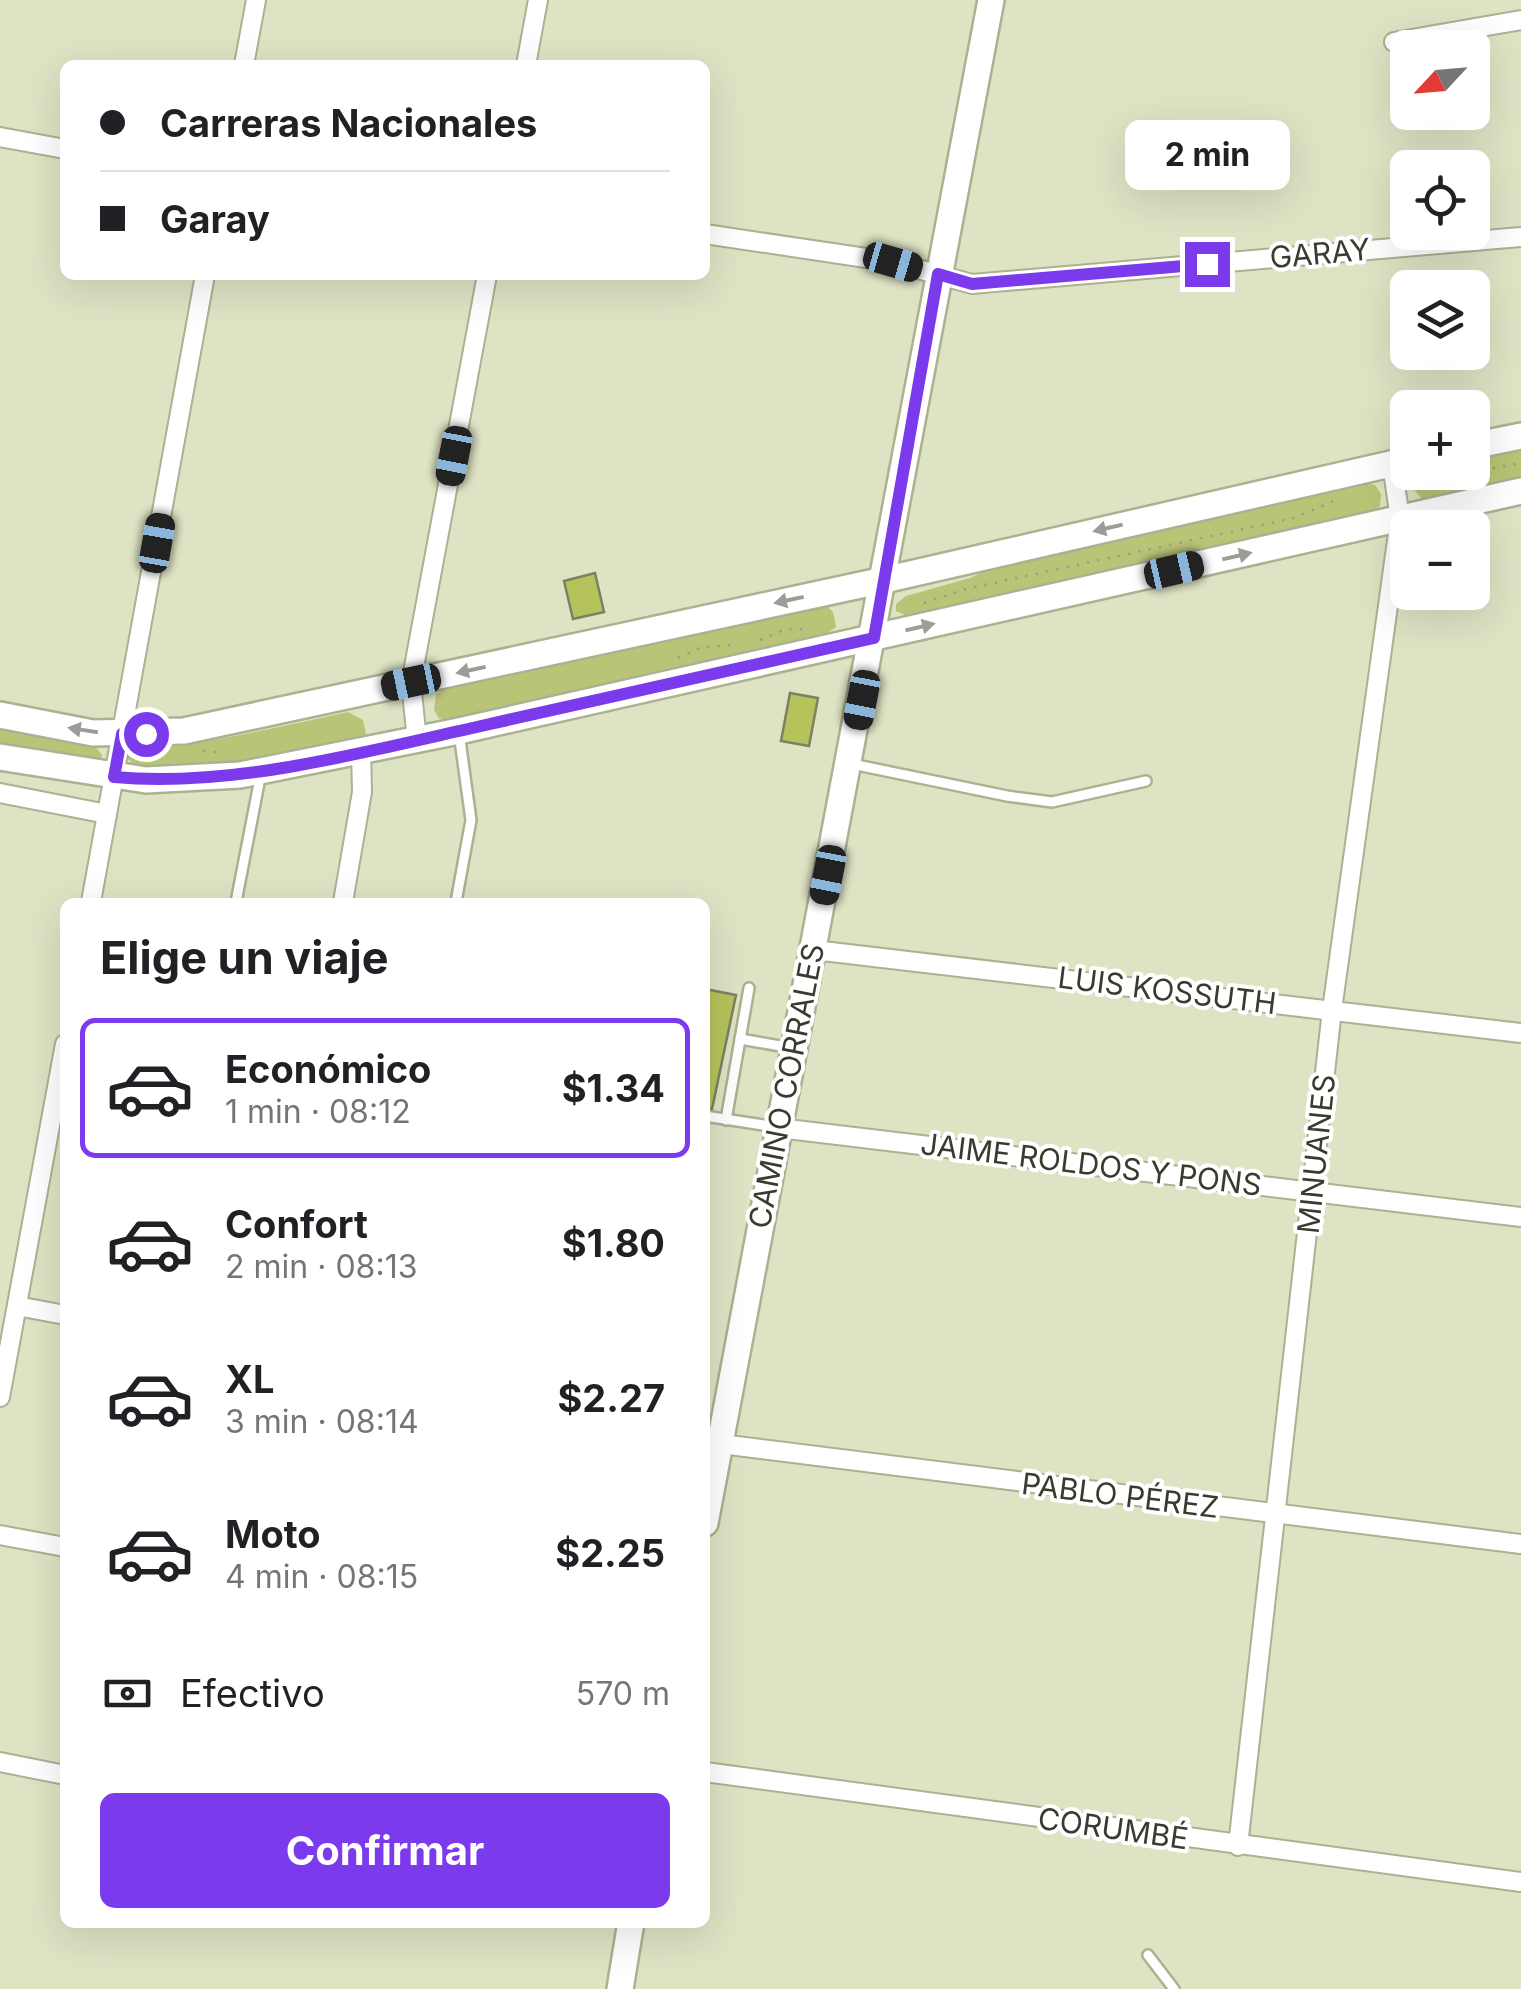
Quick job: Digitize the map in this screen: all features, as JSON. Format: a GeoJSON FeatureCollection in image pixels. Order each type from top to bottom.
{"type":"FeatureCollection","features":[{"type":"Feature","properties":{"kind":"street"},"geometry":{"type":"LineString","coordinates":[[245,60],[256,0]]}},
{"type":"Feature","properties":{"kind":"street"},"geometry":{"type":"LineString","coordinates":[[527,60],[538,0]]}},
{"type":"Feature","properties":{"kind":"street","name":"CAMINO CORRALES"},"geometry":{"type":"LineString","coordinates":[[712,1444],[814,950],[991,0]]}},
{"type":"Feature","properties":{"kind":"street"},"geometry":{"type":"LineString","coordinates":[[1463,30],[1521,20]]}},
{"type":"Feature","properties":{"kind":"street"},"geometry":{"type":"LineString","coordinates":[[0,136],[60,148]]}},
{"type":"Feature","properties":{"kind":"street","name":"GARAY"},"geometry":{"type":"LineString","coordinates":[[710,235],[893,262],[972,284],[1521,237]]}},
{"type":"Feature","properties":{"kind":"street"},"geometry":{"type":"LineString","coordinates":[[92,898],[204,280]]}},
{"type":"Feature","properties":{"kind":"street"},"geometry":{"type":"LineString","coordinates":[[417,740],[411,682],[486,280]]}},
{"type":"Feature","properties":{"kind":"street"},"geometry":{"type":"LineString","coordinates":[[1490,442],[1521,436]]}},
{"type":"Feature","properties":{"kind":"street"},"geometry":{"type":"LineString","coordinates":[[0,715],[93,733],[184,732],[884,580],[1390,464]]}},
{"type":"Feature","properties":{"kind":"street"},"geometry":{"type":"LineString","coordinates":[[1439,510],[1521,491]]}},
{"type":"Feature","properties":{"kind":"street"},"geometry":{"type":"LineString","coordinates":[[0,757],[114,777],[204,778],[262,770],[458,731],[1390,521]]}},
{"type":"Feature","properties":{"kind":"street","name":"MINUANES"},"geometry":{"type":"LineString","coordinates":[[1238,1846],[1332,1010],[1390,591]]}},
{"type":"Feature","properties":{"kind":"street"},"geometry":{"type":"LineString","coordinates":[[344,898],[362,792],[361,751]]}},
{"type":"Feature","properties":{"kind":"street"},"geometry":{"type":"LineString","coordinates":[[0,794],[108,814]]}},
{"type":"Feature","properties":{"kind":"street","name":"LUIS KOSSUTH"},"geometry":{"type":"LineString","coordinates":[[814,950],[1521,1033]]}},
{"type":"Feature","properties":{"kind":"street"},"geometry":{"type":"LineString","coordinates":[[0,1397],[60,1071]]}},
{"type":"Feature","properties":{"kind":"street","name":"JAIME ROLDOS Y PONS"},"geometry":{"type":"LineString","coordinates":[[779,1128],[1521,1218]]}},
{"type":"Feature","properties":{"kind":"street"},"geometry":{"type":"LineString","coordinates":[[17,1306],[60,1315]]}},
{"type":"Feature","properties":{"kind":"street","name":"PABLO PÉREZ"},"geometry":{"type":"LineString","coordinates":[[712,1444],[1521,1544]]}},
{"type":"Feature","properties":{"kind":"street"},"geometry":{"type":"LineString","coordinates":[[0,1536],[60,1547]]}},
{"type":"Feature","properties":{"kind":"street"},"geometry":{"type":"LineString","coordinates":[[0,1762],[60,1774]]}},
{"type":"Feature","properties":{"kind":"street","name":"CORUMBÉ"},"geometry":{"type":"LineString","coordinates":[[710,1773],[1521,1882]]}},
{"type":"Feature","properties":{"kind":"street"},"geometry":{"type":"LineString","coordinates":[[620,1989],[630,1928]]}},
{"type":"Feature","properties":{"kind":"lane"},"geometry":{"type":"LineString","coordinates":[[457,898],[472,820],[458,731]]}},
{"type":"Feature","properties":{"kind":"lane"},"geometry":{"type":"LineString","coordinates":[[850,763],[1052,802],[1146,780]]}},
{"type":"Feature","properties":{"kind":"lane"},"geometry":{"type":"LineString","coordinates":[[237,898],[262,770]]}},
{"type":"Feature","properties":{"kind":"lane"},"geometry":{"type":"LineString","coordinates":[[726,1120],[749,988]]}},
{"type":"Feature","properties":{"kind":"lane"},"geometry":{"type":"LineString","coordinates":[[740,1039],[794,1048]]}},
{"type":"Feature","properties":{"kind":"lane"},"geometry":{"type":"LineString","coordinates":[[710,1117],[779,1128]]}},
{"type":"Feature","properties":{"kind":"lane"},"geometry":{"type":"LineString","coordinates":[[1148,1955],[1174,1989]]}},
{"type":"Feature","properties":{"kind":"path"},"geometry":{"type":"LineString","coordinates":[[1490,469],[1521,463]]}},
{"type":"Feature","properties":{"kind":"path"},"geometry":{"type":"LineString","coordinates":[[195,750],[225,753]]}},
{"type":"Feature","properties":{"kind":"green space"},"geometry":{"type":"Polygon","coordinates":[[[1521,447],[1521,479],[1490,485],[1490,454],[1521,447]]]}},
{"type":"Feature","properties":{"kind":"green space"},"geometry":{"type":"Polygon","coordinates":[[[1361,482],[1375,485],[1381,494],[1380,506],[1373,512],[909,617],[896,611],[896,604],[906,596],[991,568],[1361,482]]]}},
{"type":"Feature","properties":{"kind":"green space"},"geometry":{"type":"Polygon","coordinates":[[[1414,490],[1467,490],[1422,499],[1414,490]]]}},
{"type":"Feature","properties":{"kind":"green space"},"geometry":{"type":"Polygon","coordinates":[[[826,605],[833,612],[836,627],[824,635],[448,720],[439,718],[434,710],[436,694],[445,689],[826,605]]]}},
{"type":"Feature","properties":{"kind":"green space"},"geometry":{"type":"Polygon","coordinates":[[[348,712],[363,720],[366,734],[361,739],[266,762],[139,770],[126,757],[129,750],[146,745],[199,742],[348,712]]]}},
{"type":"Feature","properties":{"kind":"green space"},"geometry":{"type":"Polygon","coordinates":[[[0,727],[93,744],[102,755],[100,762],[0,748],[0,727]]]}},
{"type":"Feature","properties":{"kind":"building"},"geometry":{"type":"Polygon","coordinates":[[[595,573],[604,612],[573,619],[564,581],[595,573]]]}},
{"type":"Feature","properties":{"kind":"building"},"geometry":{"type":"Polygon","coordinates":[[[790,693],[818,698],[809,746],[781,741],[790,693]]]}},
{"type":"Feature","properties":{"kind":"building"},"geometry":{"type":"Polygon","coordinates":[[[710,990],[736,995],[710,1109],[710,990]]]}},
{"type":"Feature","properties":{"kind":"route"},"geometry":{"type":"LineString","coordinates":[[146,734],[122,734],[114,777],[146,780],[240,775],[874,638],[938,274],[972,284],[1207,264]]}}]}
